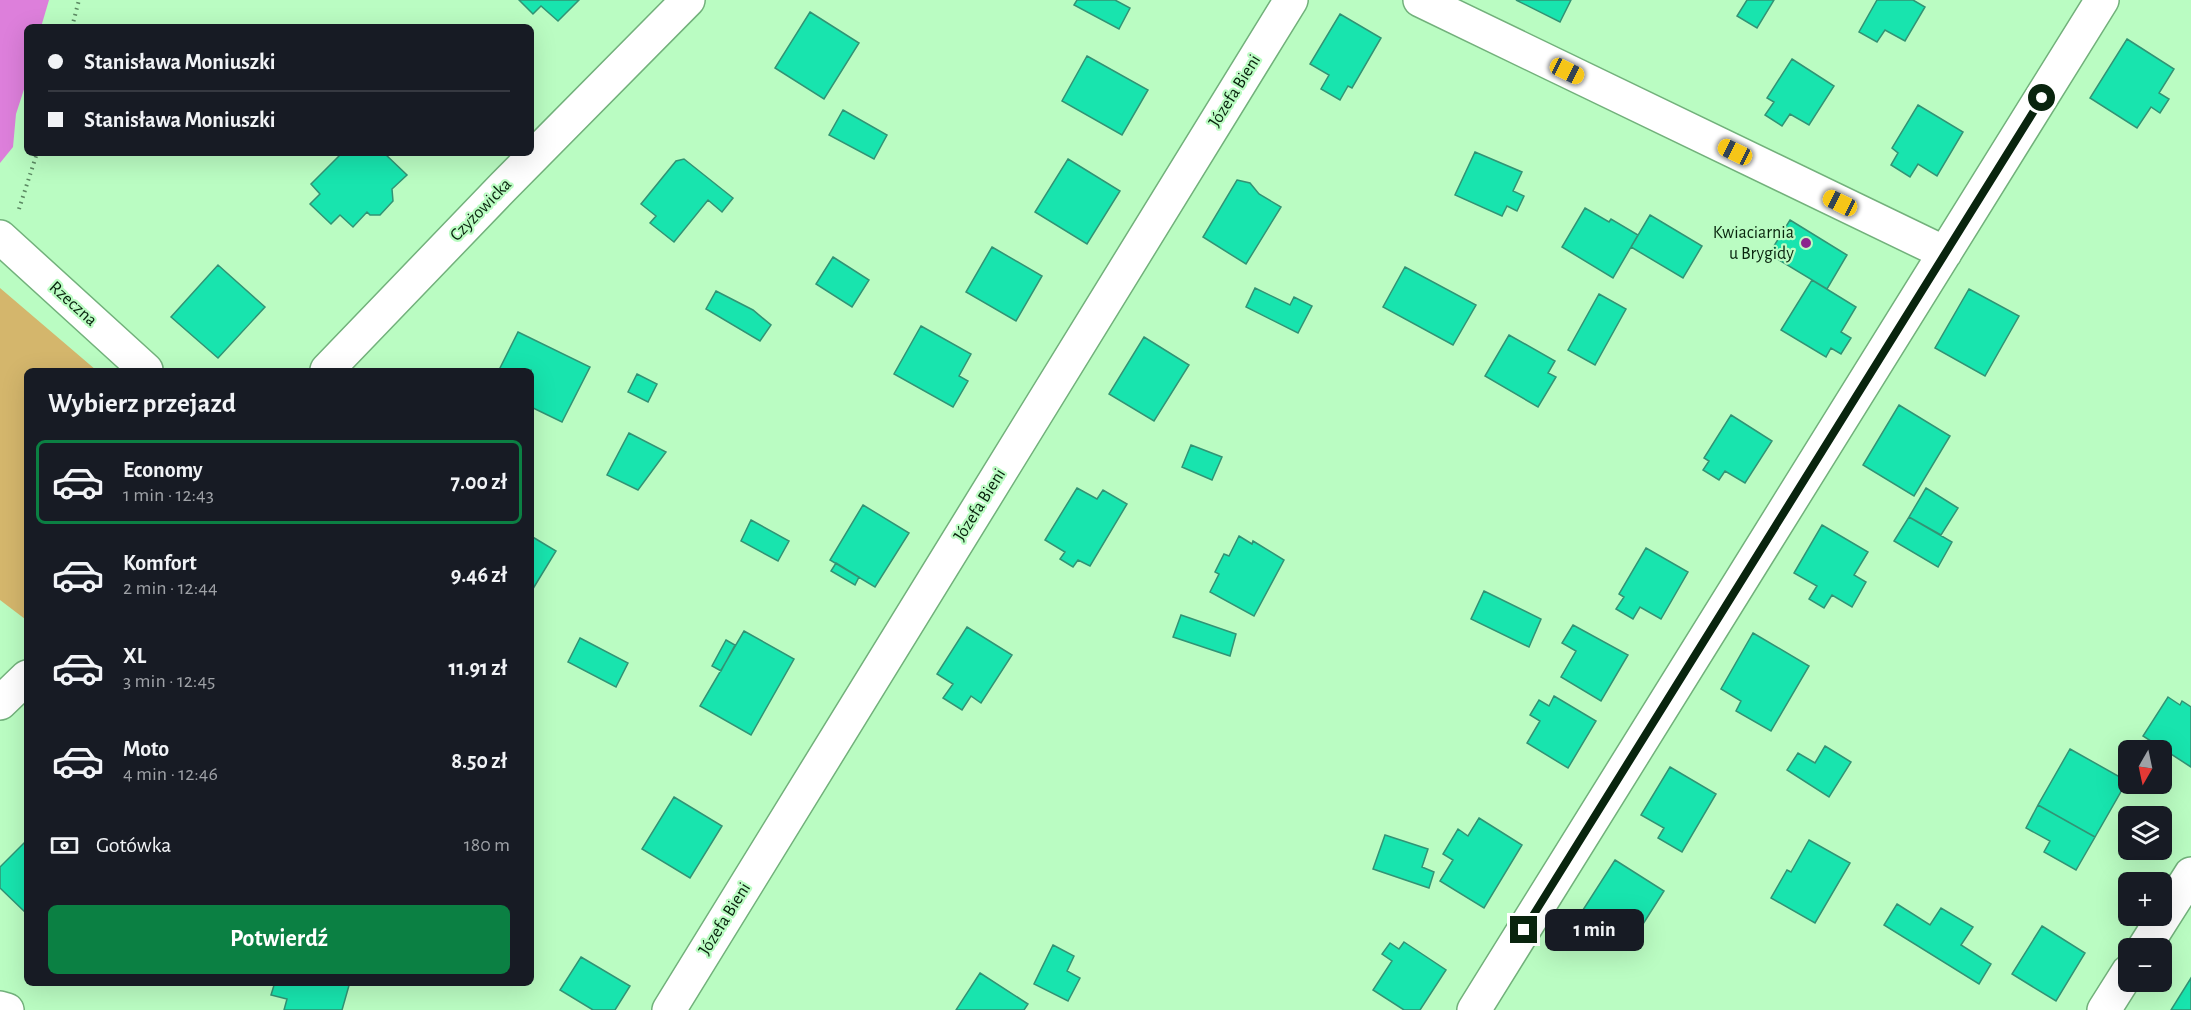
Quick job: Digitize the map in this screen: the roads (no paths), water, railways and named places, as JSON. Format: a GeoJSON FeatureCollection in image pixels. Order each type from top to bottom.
{"type":"FeatureCollection","features":[{"type":"Feature","properties":{"kind":"street","name":"Czyżowicka"},"geometry":{"type":"LineString","coordinates":[[534,156],[688,0]]}},
{"type":"Feature","properties":{"kind":"street","name":"Józefa Bieni"},"geometry":{"type":"LineString","coordinates":[[669,1010],[1291,0]]}},
{"type":"Feature","properties":{"kind":"street"},"geometry":{"type":"LineString","coordinates":[[1420,0],[1944,254]]}},
{"type":"Feature","properties":{"kind":"street"},"geometry":{"type":"LineString","coordinates":[[1474,1010],[2102,0]]}},
{"type":"Feature","properties":{"kind":"street","name":"Czyżowicka"},"geometry":{"type":"LineString","coordinates":[[329,368],[534,156]]}},
{"type":"Feature","properties":{"kind":"street","name":"Rzeczna"},"geometry":{"type":"LineString","coordinates":[[4,241],[144,368]]}},
{"type":"Feature","properties":{"kind":"street"},"geometry":{"type":"LineString","coordinates":[[0,703],[24,680]]}},
{"type":"Feature","properties":{"kind":"street"},"geometry":{"type":"LineString","coordinates":[[2150,938],[2191,874]]}},
{"type":"Feature","properties":{"kind":"street"},"geometry":{"type":"LineString","coordinates":[[2104,1010],[2118,988]]}},
{"type":"Feature","properties":{"kind":"street"},"geometry":{"type":"LineString","coordinates":[[0,1008],[7,1010]]}},
{"type":"Feature","properties":{"kind":"place","name":"Kwiaciarnia u Brygidy"},"geometry":{"type":"Point","coordinates":[1806,243]}}]}
